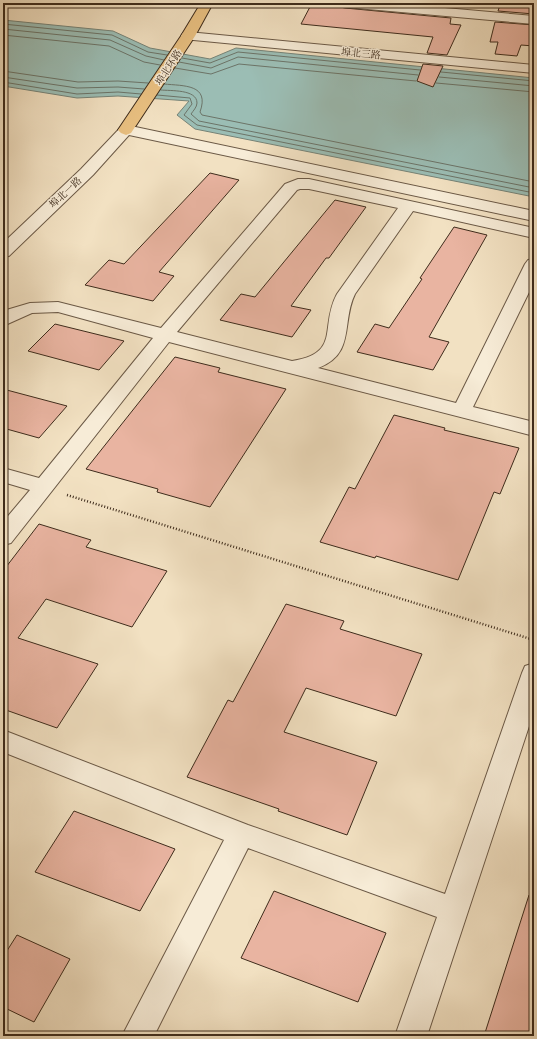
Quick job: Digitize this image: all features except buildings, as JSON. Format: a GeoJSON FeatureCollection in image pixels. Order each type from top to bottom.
{"type":"FeatureCollection","features":[{"type":"Feature","properties":{"kind":"main road","name":"埠北环路"},"geometry":{"type":"LineString","coordinates":[[126,130],[188,36],[207,3]]}},
{"type":"Feature","properties":{"kind":"street"},"geometry":{"type":"LineString","coordinates":[[345,3],[468,8],[534,20]]}},
{"type":"Feature","properties":{"kind":"street","name":"埠北三路"},"geometry":{"type":"LineString","coordinates":[[188,36],[534,70]]}},
{"type":"Feature","properties":{"kind":"street"},"geometry":{"type":"LineString","coordinates":[[126,130],[534,216]]}},
{"type":"Feature","properties":{"kind":"street","name":"埠北一路"},"geometry":{"type":"LineString","coordinates":[[3,252],[86,172],[126,130]]}},
{"type":"Feature","properties":{"kind":"street"},"geometry":{"type":"LineString","coordinates":[[3,537],[165,335],[291,187],[298,184],[309,184],[534,234]]}},
{"type":"Feature","properties":{"kind":"street"},"geometry":{"type":"LineString","coordinates":[[292,367],[314,364],[328,353],[336,343],[339,328],[339,314],[342,302],[362,270],[408,206]]}},
{"type":"Feature","properties":{"kind":"street"},"geometry":{"type":"LineString","coordinates":[[462,410],[534,264]]}},
{"type":"Feature","properties":{"kind":"street"},"geometry":{"type":"LineString","coordinates":[[3,320],[7,316],[30,308],[58,307],[534,429]]}},
{"type":"Feature","properties":{"kind":"street"},"geometry":{"type":"LineString","coordinates":[[3,475],[44,487]]}},
{"type":"Feature","properties":{"kind":"street"},"geometry":{"type":"LineString","coordinates":[[411,1036],[534,673]]}},
{"type":"Feature","properties":{"kind":"street"},"geometry":{"type":"LineString","coordinates":[[3,741],[241,834],[454,910]]}},
{"type":"Feature","properties":{"kind":"street"},"geometry":{"type":"LineString","coordinates":[[138,1036],[241,834]]}},
{"type":"Feature","properties":{"kind":"path"},"geometry":{"type":"LineString","coordinates":[[44,487],[534,640]]}},
{"type":"Feature","properties":{"kind":"water"},"geometry":{"type":"Polygon","coordinates":[[[3,20],[113,31],[150,48],[210,59],[236,48],[534,78],[534,197],[195,129],[177,115],[189,101],[118,96],[77,98],[3,86],[3,20]]]}}]}
